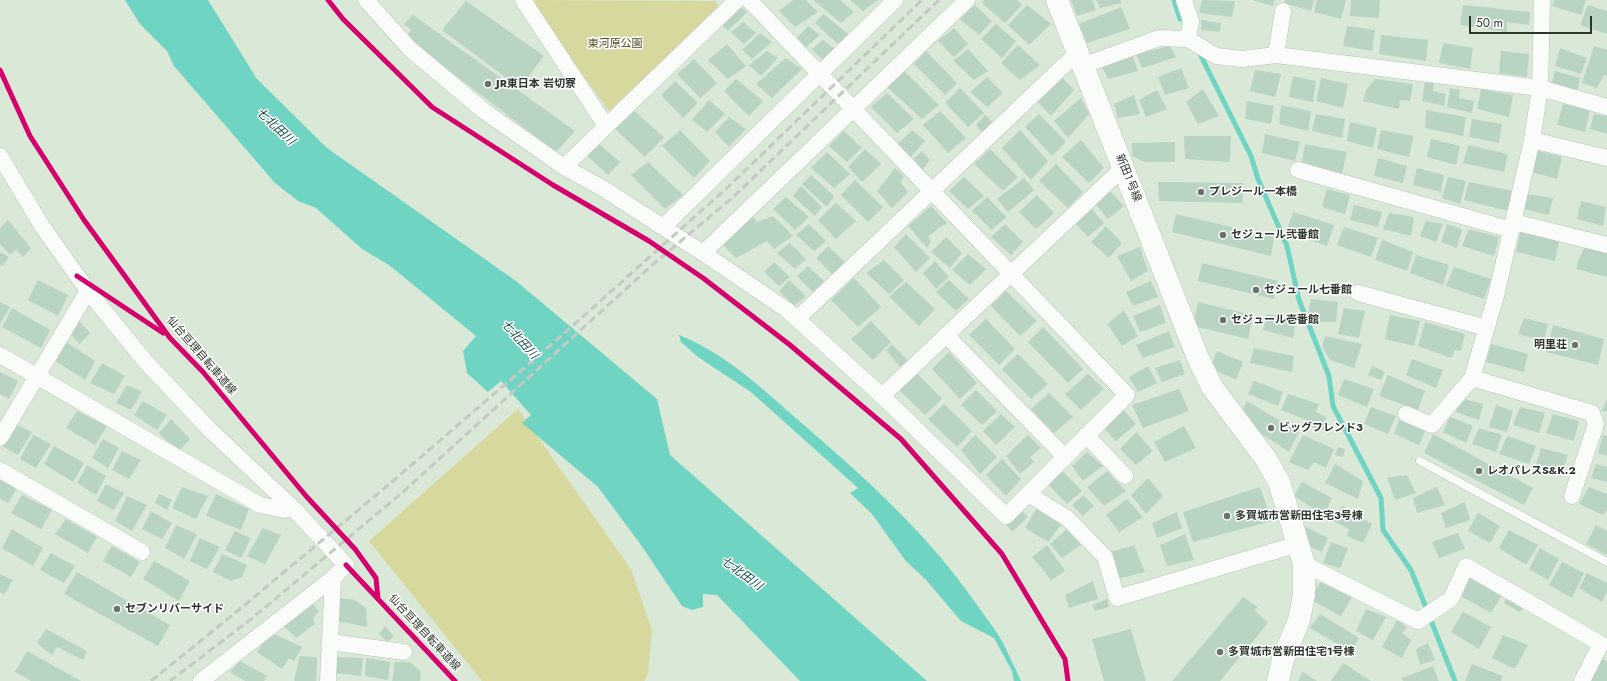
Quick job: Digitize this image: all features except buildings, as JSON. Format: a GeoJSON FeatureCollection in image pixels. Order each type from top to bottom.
{"type":"FeatureCollection","features":[{"type":"Feature","properties":{"kind":"street"},"geometry":{"type":"LineString","coordinates":[[366,0],[410,49],[484,111],[564,167],[604,189],[703,253],[797,319],[882,396],[1006,516],[1127,395],[854,109],[818,74],[749,0]]}},
{"type":"Feature","properties":{"kind":"street"},"geometry":{"type":"LineString","coordinates":[[523,0],[606,126]]}},
{"type":"Feature","properties":{"kind":"street"},"geometry":{"type":"LineString","coordinates":[[564,167],[737,0]]}},
{"type":"Feature","properties":{"kind":"street"},"geometry":{"type":"LineString","coordinates":[[663,227],[895,0]]}},
{"type":"Feature","properties":{"kind":"street"},"geometry":{"type":"LineString","coordinates":[[703,253],[967,0]]}},
{"type":"Feature","properties":{"kind":"street","name":"新田１号線"},"geometry":{"type":"LineString","coordinates":[[1056,0],[1124,167],[1198,358],[1212,387],[1266,459],[1279,482],[1301,554],[1304,595],[1299,620],[1283,660],[1278,681]]}},
{"type":"Feature","properties":{"kind":"street"},"geometry":{"type":"LineString","coordinates":[[1184,0],[1191,21],[1188,39]]}},
{"type":"Feature","properties":{"kind":"street"},"geometry":{"type":"LineString","coordinates":[[1406,414],[1432,425],[1472,378],[1487,328],[1513,226],[1532,140],[1540,88],[1542,0]]}},
{"type":"Feature","properties":{"kind":"street"},"geometry":{"type":"LineString","coordinates":[[1276,54],[1283,11]]}},
{"type":"Feature","properties":{"kind":"street"},"geometry":{"type":"LineString","coordinates":[[797,319],[1079,59],[1159,38],[1188,39],[1216,56],[1242,59],[1276,54],[1540,88],[1607,107]]}},
{"type":"Feature","properties":{"kind":"street"},"geometry":{"type":"LineString","coordinates":[[1532,140],[1607,158]]}},
{"type":"Feature","properties":{"kind":"street"},"geometry":{"type":"LineString","coordinates":[[0,156],[42,226],[88,291],[145,362],[210,430],[293,508],[346,565],[332,578],[201,681]]}},
{"type":"Feature","properties":{"kind":"street"},"geometry":{"type":"LineString","coordinates":[[882,396],[1124,167]]}},
{"type":"Feature","properties":{"kind":"street"},"geometry":{"type":"LineString","coordinates":[[1298,170],[1513,226],[1607,245]]}},
{"type":"Feature","properties":{"kind":"street"},"geometry":{"type":"LineString","coordinates":[[0,438],[88,291]]}},
{"type":"Feature","properties":{"kind":"street"},"geometry":{"type":"LineString","coordinates":[[1358,293],[1487,328]]}},
{"type":"Feature","properties":{"kind":"street"},"geometry":{"type":"LineString","coordinates":[[946,335],[1065,457]]}},
{"type":"Feature","properties":{"kind":"street"},"geometry":{"type":"LineString","coordinates":[[0,355],[260,505],[284,510],[293,508]]}},
{"type":"Feature","properties":{"kind":"street"},"geometry":{"type":"LineString","coordinates":[[1472,378],[1592,413],[1601,426],[1572,496]]}},
{"type":"Feature","properties":{"kind":"street"},"geometry":{"type":"LineString","coordinates":[[1086,435],[1125,476]]}},
{"type":"Feature","properties":{"kind":"street"},"geometry":{"type":"LineString","coordinates":[[0,470],[142,552]]}},
{"type":"Feature","properties":{"kind":"street"},"geometry":{"type":"LineString","coordinates":[[1028,494],[1067,518],[1105,557],[1117,598],[1301,554],[1418,621],[1451,599],[1466,566],[1602,644],[1582,681]]}},
{"type":"Feature","properties":{"kind":"street"},"geometry":{"type":"LineString","coordinates":[[328,681],[332,578]]}},
{"type":"Feature","properties":{"kind":"street"},"geometry":{"type":"LineString","coordinates":[[330,642],[404,652]]}},
{"type":"Feature","properties":{"kind":"lane"},"geometry":{"type":"LineString","coordinates":[[1420,460],[1607,562]]}},
{"type":"Feature","properties":{"kind":"green space","name":"東河原公園"},"geometry":{"type":"Polygon","coordinates":[[[536,0],[716,1],[718,8],[609,111],[533,7],[536,0]]]}},
{"type":"Feature","properties":{"kind":"green space"},"geometry":{"type":"Polygon","coordinates":[[[518,409],[631,569],[652,630],[648,674],[644,681],[482,681],[369,541],[518,409]]]}},
{"type":"Feature","properties":{"kind":"water","name":"七北田川"},"geometry":{"type":"Polygon","coordinates":[[[125,0],[208,0],[257,79],[327,148],[516,281],[657,399],[670,455],[927,681],[800,681],[717,595],[703,594],[703,607],[692,610],[682,606],[641,545],[598,487],[522,423],[531,415],[501,381],[488,392],[467,373],[463,351],[476,336],[389,265],[362,249],[316,208],[298,201],[275,183],[174,66],[167,51],[140,24],[125,0]]]}},
{"type":"Feature","properties":{"kind":"water"},"geometry":{"type":"Polygon","coordinates":[[[679,335],[711,351],[756,383],[846,462],[894,507],[939,555],[960,581],[1000,638],[1021,681],[1014,681],[1012,671],[994,638],[961,621],[926,580],[905,560],[872,514],[850,493],[858,488],[751,392],[698,357],[681,342],[679,335]]]}},
{"type":"Feature","properties":{"kind":"waterway"},"geometry":{"type":"LineString","coordinates":[[1174,0],[1180,19]]}},
{"type":"Feature","properties":{"kind":"waterway"},"geometry":{"type":"LineString","coordinates":[[1199,52],[1251,156],[1258,179],[1287,246],[1299,300],[1329,376],[1333,406],[1381,498],[1383,530],[1411,570],[1455,681]]}},
{"type":"Feature","properties":{"kind":"railway"},"geometry":{"type":"LineString","coordinates":[[151,681],[393,481],[560,337],[727,188],[922,0]]}},
{"type":"Feature","properties":{"kind":"railway"},"geometry":{"type":"LineString","coordinates":[[170,681],[250,620],[403,492],[650,267],[732,198],[939,0]]}},
{"type":"Feature","properties":{"kind":"cycle path"},"geometry":{"type":"LineString","coordinates":[[328,0],[343,19],[432,107],[553,185],[649,241],[703,278],[790,345],[901,439],[1002,554],[1065,659],[1068,681]]}},
{"type":"Feature","properties":{"kind":"cycle path","name":"仙台亘理自転車道線"},"geometry":{"type":"LineString","coordinates":[[0,70],[30,136],[84,220],[170,338],[203,372],[306,496],[355,549],[376,578],[378,599]]}},
{"type":"Feature","properties":{"kind":"cycle path","name":"仙台亘理自転車道線"},"geometry":{"type":"LineString","coordinates":[[77,276],[163,333]]}},
{"type":"Feature","properties":{"kind":"cycle path","name":"仙台亘理自転車道線"},"geometry":{"type":"LineString","coordinates":[[346,565],[455,681]]}},
{"type":"Feature","properties":{"kind":"place","name":"JR東日本 岩切寮"},"geometry":{"type":"Point","coordinates":[488,84]}},
{"type":"Feature","properties":{"kind":"place","name":"プレジール一本橋"},"geometry":{"type":"Point","coordinates":[1201,192]}},
{"type":"Feature","properties":{"kind":"place","name":"セジュール弐番館"},"geometry":{"type":"Point","coordinates":[1223,235]}},
{"type":"Feature","properties":{"kind":"place","name":"セジュール七番館"},"geometry":{"type":"Point","coordinates":[1256,290]}},
{"type":"Feature","properties":{"kind":"place","name":"セジュール壱番館"},"geometry":{"type":"Point","coordinates":[1223,320]}},
{"type":"Feature","properties":{"kind":"place","name":"明里荘"},"geometry":{"type":"Point","coordinates":[1575,345]}},
{"type":"Feature","properties":{"kind":"place","name":"ビッグフレンド3"},"geometry":{"type":"Point","coordinates":[1271,428]}},
{"type":"Feature","properties":{"kind":"place","name":"レオパレスS&K.2"},"geometry":{"type":"Point","coordinates":[1479,471]}},
{"type":"Feature","properties":{"kind":"place","name":"多賀城市営新田住宅3号棟"},"geometry":{"type":"Point","coordinates":[1227,516]}},
{"type":"Feature","properties":{"kind":"place","name":"セブンリバーサイド"},"geometry":{"type":"Point","coordinates":[117,609]}},
{"type":"Feature","properties":{"kind":"place","name":"多賀城市営新田住宅1号棟"},"geometry":{"type":"Point","coordinates":[1220,652]}}]}
